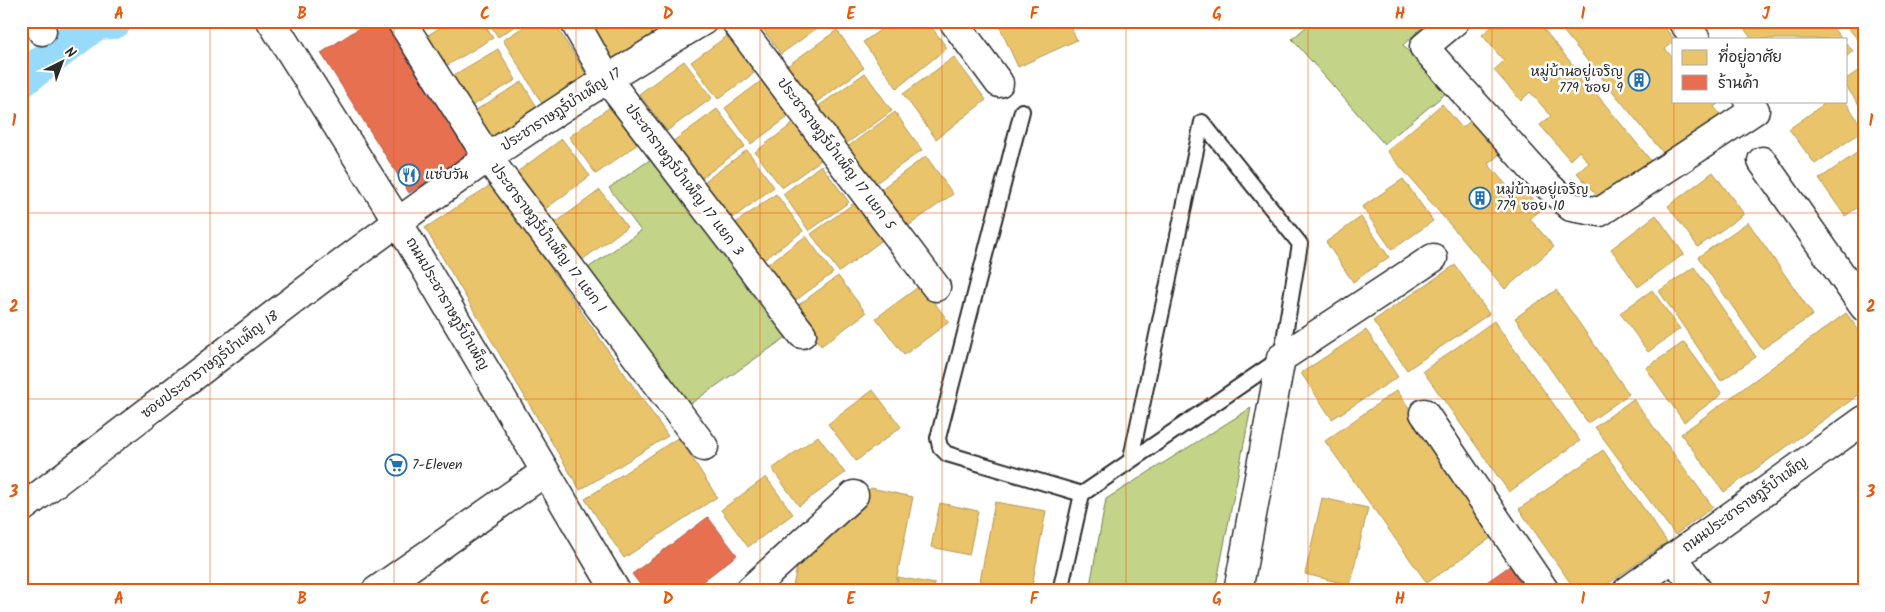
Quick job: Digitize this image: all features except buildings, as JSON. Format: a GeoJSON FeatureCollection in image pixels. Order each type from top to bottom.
{"type":"FeatureCollection","features":[{"type":"Feature","properties":{"kind":"street","name":"ถนนประชาราษฎร์บำเพ็ญ"},"geometry":{"type":"LineString","coordinates":[[271,21],[398,222],[616,591]]}},
{"type":"Feature","properties":{"kind":"street","name":"ประชาราษฎร์บำเพ็ญ 17 แยก 1"},"geometry":{"type":"LineString","coordinates":[[401,21],[488,158],[704,447]]}},
{"type":"Feature","properties":{"kind":"street","name":"ประชาราษฎร์บำเพ็ญ 17 แยก 3"},"geometry":{"type":"LineString","coordinates":[[574,21],[606,79],[802,334]]}},
{"type":"Feature","properties":{"kind":"street","name":"ประชาราษฎร์บำเพ็ญ 17"},"geometry":{"type":"LineString","coordinates":[[398,222],[488,158],[606,79],[703,21]]}},
{"type":"Feature","properties":{"kind":"street","name":"ประชาราษฎร์บำเพ็ญ 17 แยก 5"},"geometry":{"type":"LineString","coordinates":[[735,21],[936,287]]}},
{"type":"Feature","properties":{"kind":"street"},"geometry":{"type":"LineString","coordinates":[[954,21],[999,83]]}},
{"type":"Feature","properties":{"kind":"street"},"geometry":{"type":"LineString","coordinates":[[1456,21],[1424,47],[1545,183],[1571,207],[1600,212],[1755,110],[1749,102]]}},
{"type":"Feature","properties":{"kind":"street"},"geometry":{"type":"LineString","coordinates":[[1682,21],[1695,38]]}},
{"type":"Feature","properties":{"kind":"street"},"geometry":{"type":"LineString","coordinates":[[1762,161],[1864,307]]}},
{"type":"Feature","properties":{"kind":"street","name":"ซอยประชาราษฎร์บำเพ็ญ 18"},"geometry":{"type":"LineString","coordinates":[[21,509],[398,222]]}},
{"type":"Feature","properties":{"kind":"street"},"geometry":{"type":"LineString","coordinates":[[1238,591],[1281,358],[1433,258]]}},
{"type":"Feature","properties":{"kind":"street"},"geometry":{"type":"LineString","coordinates":[[1424,414],[1545,591]]}},
{"type":"Feature","properties":{"kind":"street","name":"ถนนประชาราษฎร์บำเพ็ญ"},"geometry":{"type":"LineString","coordinates":[[1627,591],[1864,420]]}},
{"type":"Feature","properties":{"kind":"street"},"geometry":{"type":"LineString","coordinates":[[376,591],[546,472]]}},
{"type":"Feature","properties":{"kind":"street"},"geometry":{"type":"LineString","coordinates":[[748,591],[854,495]]}},
{"type":"Feature","properties":{"kind":"street"},"geometry":{"type":"LineString","coordinates":[[1674,557],[1698,591]]}},
{"type":"Feature","properties":{"kind":"lane"},"geometry":{"type":"LineString","coordinates":[[1022,111],[938,438],[940,447],[947,454],[1082,494]]}},
{"type":"Feature","properties":{"kind":"lane"},"geometry":{"type":"LineString","coordinates":[[1060,591],[1082,494],[1131,458],[1281,358],[1300,244],[1202,122],[1131,458]]}},
{"type":"Feature","properties":{"kind":"green space"},"geometry":{"type":"Polygon","coordinates":[[[1313,21],[1429,21],[1403,45],[1445,94],[1384,144],[1292,39],[1313,21]]]}},
{"type":"Feature","properties":{"kind":"green space"},"geometry":{"type":"Polygon","coordinates":[[[654,157],[788,336],[690,404],[588,268],[641,231],[609,188],[654,157]]]}},
{"type":"Feature","properties":{"kind":"green space"},"geometry":{"type":"Polygon","coordinates":[[[1251,408],[1215,591],[1089,591],[1106,499],[1251,408]]]}},
{"type":"Feature","properties":{"kind":"waterway"},"geometry":{"type":"LineString","coordinates":[[21,80],[96,22],[114,21]]}},
{"type":"Feature","properties":{"kind":"place","name":"หมู่บ้านอยู่เจริญ 779 ซอย 9"},"geometry":{"type":"Point","coordinates":[1639,80]}},
{"type":"Feature","properties":{"kind":"place","name":"แซ่บวัน"},"geometry":{"type":"Point","coordinates":[409,175]}},
{"type":"Feature","properties":{"kind":"place","name":"หมู่บ้านอยู่เจริญ 779 ซอย 10"},"geometry":{"type":"Point","coordinates":[1480,198]}},
{"type":"Feature","properties":{"kind":"place","name":"7-Eleven"},"geometry":{"type":"Point","coordinates":[396,465]}}]}
